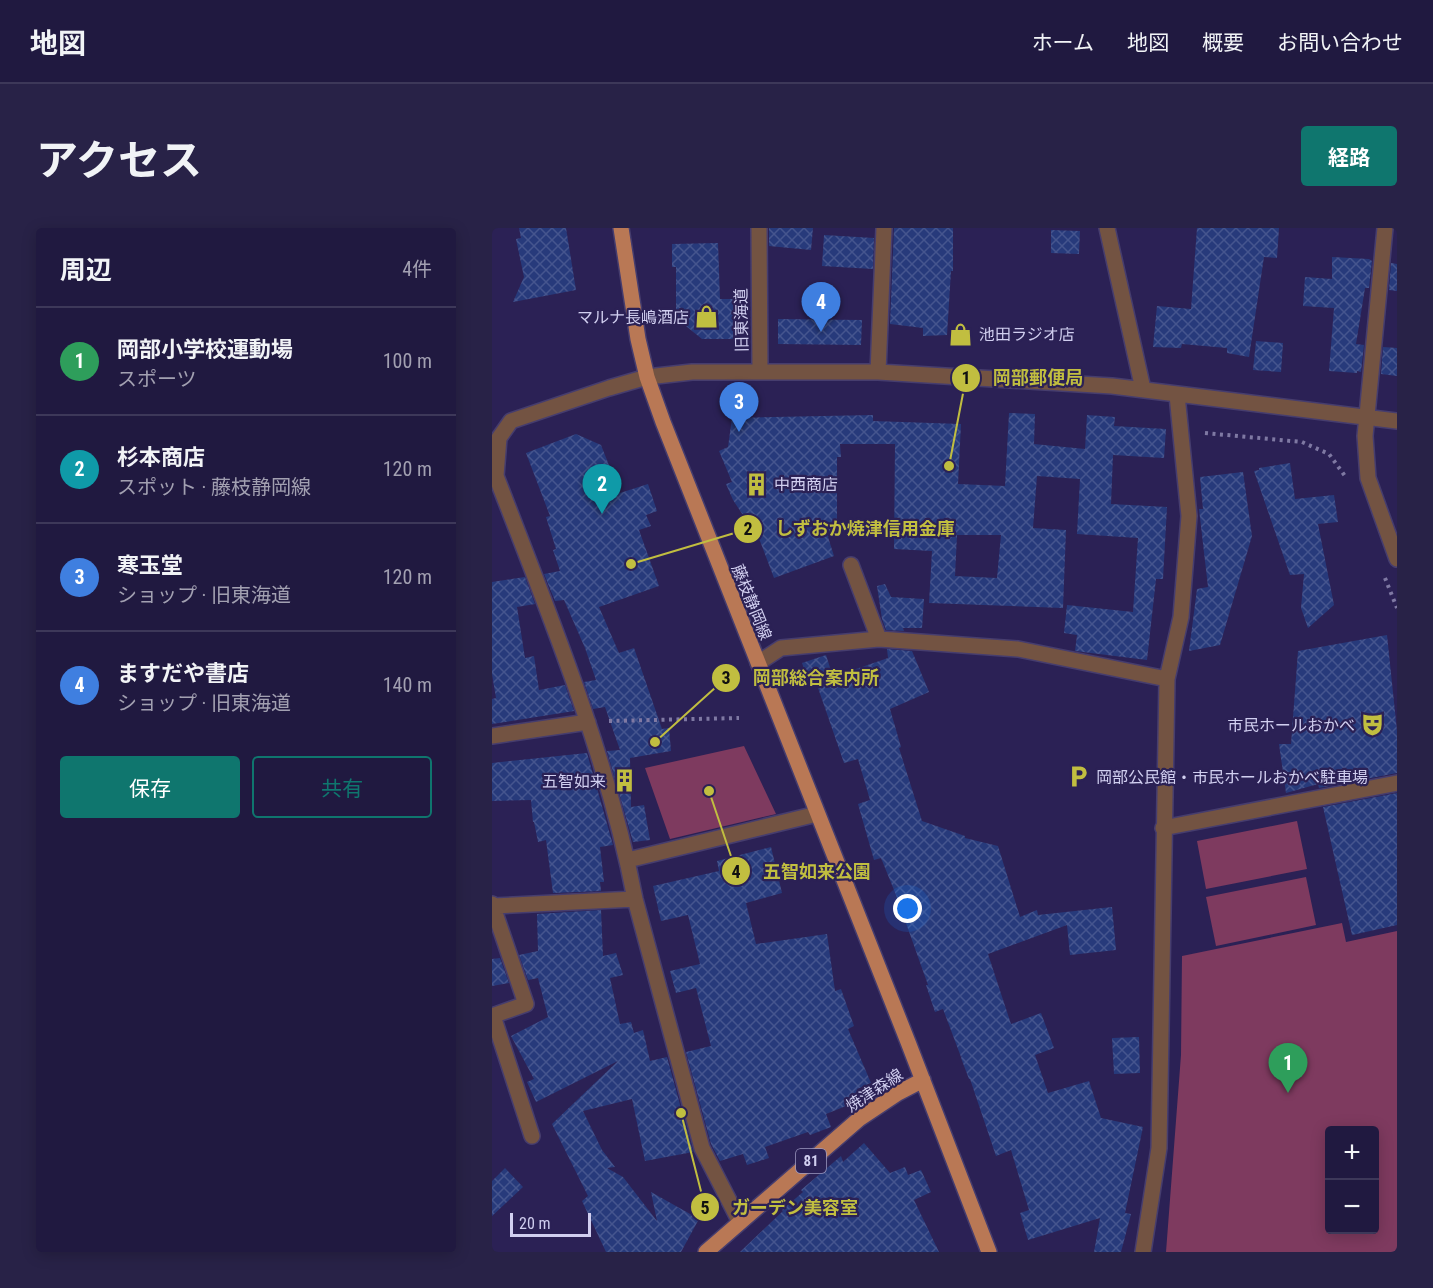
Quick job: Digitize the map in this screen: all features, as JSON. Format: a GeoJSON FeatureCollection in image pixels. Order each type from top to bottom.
{"type":"FeatureCollection","features":[{"type":"Feature","properties":{"kind":"main road","name":"藤枝静岡線"},"geometry":{"type":"LineString","coordinates":[[621,228],[638,339],[647,377],[923,1080]]}},
{"type":"Feature","properties":{"kind":"main road","name":"焼津森線"},"geometry":{"type":"LineString","coordinates":[[706,1252],[859,1119],[898,1093],[923,1080],[989,1252]]}},
{"type":"Feature","properties":{"kind":"street","name":"旧東海道"},"geometry":{"type":"LineString","coordinates":[[740,1222],[702,1148],[635,899],[628,860],[588,722],[496,476],[499,438],[511,421],[647,377],[692,372],[760,371],[759,228]]}},
{"type":"Feature","properties":{"kind":"street"},"geometry":{"type":"LineString","coordinates":[[878,372],[884,228]]}},
{"type":"Feature","properties":{"kind":"street"},"geometry":{"type":"LineString","coordinates":[[1107,228],[1143,389]]}},
{"type":"Feature","properties":{"kind":"street"},"geometry":{"type":"LineString","coordinates":[[1385,228],[1365,436],[1368,478],[1397,559]]}},
{"type":"Feature","properties":{"kind":"street"},"geometry":{"type":"LineString","coordinates":[[760,371],[878,372],[1143,389],[1177,395],[1397,420]]}},
{"type":"Feature","properties":{"kind":"street"},"geometry":{"type":"LineString","coordinates":[[1143,1252],[1159,1148],[1167,679],[1181,617],[1189,516],[1177,395]]}},
{"type":"Feature","properties":{"kind":"street"},"geometry":{"type":"LineString","coordinates":[[851,565],[879,639]]}},
{"type":"Feature","properties":{"kind":"street"},"geometry":{"type":"LineString","coordinates":[[758,663],[781,648],[879,639],[1018,649],[1167,679]]}},
{"type":"Feature","properties":{"kind":"street"},"geometry":{"type":"LineString","coordinates":[[492,736],[588,722]]}},
{"type":"Feature","properties":{"kind":"street"},"geometry":{"type":"LineString","coordinates":[[1163,828],[1397,783]]}},
{"type":"Feature","properties":{"kind":"street"},"geometry":{"type":"LineString","coordinates":[[628,860],[817,814]]}},
{"type":"Feature","properties":{"kind":"street"},"geometry":{"type":"LineString","coordinates":[[532,1136],[492,1016],[526,1004],[492,905],[635,899]]}},
{"type":"Feature","properties":{"kind":"path"},"geometry":{"type":"LineString","coordinates":[[1205,433],[1302,442],[1329,454],[1347,477]]}},
{"type":"Feature","properties":{"kind":"path"},"geometry":{"type":"LineString","coordinates":[[1384,575],[1397,608]]}},
{"type":"Feature","properties":{"kind":"path"},"geometry":{"type":"LineString","coordinates":[[588,722],[740,718]]}},
{"type":"Feature","properties":{"kind":"shaded area"},"geometry":{"type":"Polygon","coordinates":[[[744,746],[776,814],[670,839],[645,768],[744,746]]]}},
{"type":"Feature","properties":{"kind":"shaded area"},"geometry":{"type":"Polygon","coordinates":[[[1297,821],[1307,869],[1206,889],[1197,841],[1297,821]]]}},
{"type":"Feature","properties":{"kind":"shaded area"},"geometry":{"type":"Polygon","coordinates":[[[1306,877],[1316,925],[1216,946],[1206,897],[1306,877]]]}},
{"type":"Feature","properties":{"kind":"shaded area"},"geometry":{"type":"Polygon","coordinates":[[[1342,923],[1346,942],[1397,931],[1397,1252],[1166,1252],[1181,1055],[1182,956],[1342,923]]]}},
{"type":"Feature","properties":{"kind":"building"},"geometry":{"type":"Polygon","coordinates":[[[519,228],[566,228],[576,290],[513,302],[524,277],[516,239],[521,238],[519,228]]]}},
{"type":"Feature","properties":{"kind":"building"},"geometry":{"type":"Polygon","coordinates":[[[769,228],[813,228],[811,250],[769,246],[769,228]]]}},
{"type":"Feature","properties":{"kind":"building"},"geometry":{"type":"Polygon","coordinates":[[[894,228],[953,228],[953,271],[951,271],[947,335],[923,336],[923,328],[890,324],[894,228]]]}},
{"type":"Feature","properties":{"kind":"building"},"geometry":{"type":"Polygon","coordinates":[[[1197,228],[1279,228],[1277,258],[1264,257],[1249,357],[1227,353],[1227,348],[1182,344],[1181,348],[1153,347],[1157,306],[1191,309],[1197,228]]]}},
{"type":"Feature","properties":{"kind":"building"},"geometry":{"type":"Polygon","coordinates":[[[1051,230],[1080,231],[1079,254],[1051,253],[1051,230]]]}},
{"type":"Feature","properties":{"kind":"building"},"geometry":{"type":"Polygon","coordinates":[[[824,235],[874,238],[873,269],[822,266],[824,235]]]}},
{"type":"Feature","properties":{"kind":"building"},"geometry":{"type":"Polygon","coordinates":[[[718,243],[720,299],[736,299],[736,339],[702,339],[676,318],[676,267],[672,267],[672,244],[718,243]]]}},
{"type":"Feature","properties":{"kind":"building"},"geometry":{"type":"Polygon","coordinates":[[[1332,257],[1372,261],[1369,288],[1365,288],[1356,344],[1364,345],[1361,372],[1357,371],[1357,373],[1329,371],[1334,308],[1303,306],[1305,277],[1332,279],[1332,257]]]}},
{"type":"Feature","properties":{"kind":"building"},"geometry":{"type":"Polygon","coordinates":[[[1391,263],[1397,264],[1397,291],[1389,290],[1391,263]]]}},
{"type":"Feature","properties":{"kind":"building"},"geometry":{"type":"Polygon","coordinates":[[[778,319],[862,320],[861,345],[778,344],[778,319]]]}},
{"type":"Feature","properties":{"kind":"building"},"geometry":{"type":"Polygon","coordinates":[[[1256,341],[1283,343],[1281,372],[1253,370],[1256,341]]]}},
{"type":"Feature","properties":{"kind":"building"},"geometry":{"type":"Polygon","coordinates":[[[1383,347],[1397,348],[1397,376],[1381,374],[1383,347]]]}},
{"type":"Feature","properties":{"kind":"building"},"geometry":{"type":"Polygon","coordinates":[[[1009,413],[1035,414],[1034,444],[1085,449],[1087,415],[1115,417],[1114,426],[1166,429],[1164,458],[1113,455],[1111,504],[1167,507],[1163,579],[1156,579],[1147,660],[1075,651],[1077,635],[1064,633],[1067,605],[1133,612],[1138,538],[1077,534],[1080,479],[1037,476],[1033,528],[1066,530],[1063,608],[929,603],[932,551],[894,549],[895,444],[840,444],[841,457],[837,457],[837,537],[828,537],[834,556],[774,578],[760,541],[733,500],[726,484],[732,482],[719,451],[728,447],[732,418],[873,415],[873,421],[961,424],[958,484],[1005,486],[1009,413]],[[957,535],[955,576],[997,578],[1001,535],[957,535]]]}},
{"type":"Feature","properties":{"kind":"building"},"geometry":{"type":"Polygon","coordinates":[[[576,434],[601,445],[620,493],[648,484],[657,511],[646,515],[651,526],[639,530],[659,586],[599,607],[619,653],[634,648],[662,729],[669,728],[671,751],[630,758],[631,807],[644,805],[650,840],[633,842],[607,751],[620,750],[605,707],[593,709],[584,682],[596,680],[585,648],[564,600],[555,601],[544,574],[560,571],[546,517],[550,516],[526,453],[576,434]]]}},
{"type":"Feature","properties":{"kind":"building"},"geometry":{"type":"Polygon","coordinates":[[[1290,463],[1295,499],[1334,495],[1338,522],[1318,524],[1334,605],[1308,628],[1301,608],[1304,574],[1290,575],[1254,471],[1259,468],[1290,463]]]}},
{"type":"Feature","properties":{"kind":"building"},"geometry":{"type":"Polygon","coordinates":[[[1243,472],[1252,536],[1220,645],[1189,651],[1197,589],[1208,587],[1199,509],[1203,509],[1200,477],[1243,472]]]}},
{"type":"Feature","properties":{"kind":"building"},"geometry":{"type":"Polygon","coordinates":[[[525,577],[535,604],[517,607],[525,658],[534,656],[539,690],[565,685],[574,711],[492,724],[492,699],[496,698],[492,674],[492,582],[525,577]]]}},
{"type":"Feature","properties":{"kind":"building"},"geometry":{"type":"Polygon","coordinates":[[[885,584],[891,597],[924,599],[922,628],[903,628],[904,631],[886,630],[877,586],[885,584]]]}},
{"type":"Feature","properties":{"kind":"building"},"geometry":{"type":"Polygon","coordinates":[[[1387,635],[1397,731],[1397,773],[1319,788],[1318,784],[1286,793],[1279,744],[1291,744],[1298,651],[1387,635]]]}},
{"type":"Feature","properties":{"kind":"building"},"geometry":{"type":"Polygon","coordinates":[[[887,649],[912,651],[929,692],[890,709],[901,747],[899,748],[922,821],[965,836],[965,838],[998,846],[1020,917],[1037,910],[1038,915],[1112,907],[1116,950],[1070,955],[1067,925],[988,954],[1011,1024],[1041,1013],[1054,1048],[1035,1055],[1048,1093],[1089,1081],[1101,1118],[1143,1127],[1125,1213],[1131,1214],[1121,1252],[1094,1252],[1100,1218],[1028,1240],[1020,1213],[1029,1210],[1011,1150],[996,1156],[962,1056],[943,1009],[935,1012],[926,985],[928,985],[881,858],[874,860],[858,804],[870,800],[858,759],[844,763],[817,685],[810,687],[802,663],[826,655],[833,677],[888,658],[887,649]]]}},
{"type":"Feature","properties":{"kind":"building"},"geometry":{"type":"Polygon","coordinates":[[[587,753],[613,845],[600,847],[604,882],[600,882],[601,891],[553,893],[546,840],[538,842],[531,800],[492,801],[492,763],[587,753]]]}},
{"type":"Feature","properties":{"kind":"building"},"geometry":{"type":"Polygon","coordinates":[[[1397,793],[1397,925],[1352,935],[1323,807],[1397,793]]]}},
{"type":"Feature","properties":{"kind":"building"},"geometry":{"type":"Polygon","coordinates":[[[771,847],[782,893],[746,903],[756,944],[827,934],[835,991],[841,989],[854,1026],[848,1029],[871,1083],[857,1089],[858,1094],[848,1098],[851,1104],[826,1114],[831,1127],[810,1135],[808,1132],[765,1147],[769,1158],[747,1165],[743,1154],[720,1161],[711,1144],[686,1052],[711,1046],[696,988],[676,993],[670,971],[700,964],[688,915],[661,921],[653,886],[719,871],[717,861],[771,847]]]}},
{"type":"Feature","properties":{"kind":"building"},"geometry":{"type":"Polygon","coordinates":[[[601,910],[603,956],[616,953],[623,975],[610,978],[620,1024],[631,1022],[634,1033],[643,1030],[650,1061],[667,1057],[693,1152],[645,1161],[632,1099],[583,1111],[602,1150],[615,1167],[607,1168],[623,1177],[657,1221],[651,1192],[699,1219],[681,1252],[606,1252],[582,1201],[588,1196],[552,1124],[618,1061],[536,1102],[527,1082],[534,1079],[511,1036],[548,1017],[538,978],[528,980],[519,955],[538,951],[537,914],[601,910]]]}},
{"type":"Feature","properties":{"kind":"building"},"geometry":{"type":"Polygon","coordinates":[[[500,958],[509,983],[492,986],[492,959],[500,958]]]}},
{"type":"Feature","properties":{"kind":"building"},"geometry":{"type":"Polygon","coordinates":[[[1139,1037],[1140,1073],[1114,1074],[1112,1038],[1139,1037]]]}},
{"type":"Feature","properties":{"kind":"building"},"geometry":{"type":"Polygon","coordinates":[[[864,1143],[890,1173],[905,1167],[908,1175],[921,1170],[931,1192],[914,1200],[939,1252],[740,1252],[803,1192],[801,1190],[841,1156],[843,1162],[864,1143]]]}},
{"type":"Feature","properties":{"kind":"building"},"geometry":{"type":"Polygon","coordinates":[[[505,1168],[523,1187],[492,1216],[492,1181],[505,1168]]]}},
{"type":"Feature","properties":{"kind":"place","name":"マルナ長嶋酒店"},"geometry":{"type":"Point","coordinates":[707,317]}},
{"type":"Feature","properties":{"kind":"place","name":"ますだや書店"},"geometry":{"type":"Point","coordinates":[821,332]}},
{"type":"Feature","properties":{"kind":"place","name":"池田ラジオ店"},"geometry":{"type":"Point","coordinates":[961,334]}},
{"type":"Feature","properties":{"kind":"place","name":"寒玉堂"},"geometry":{"type":"Point","coordinates":[739,432]}},
{"type":"Feature","properties":{"kind":"place","name":"岡部郵便局"},"geometry":{"type":"Point","coordinates":[949,466]}},
{"type":"Feature","properties":{"kind":"place","name":"中西商店"},"geometry":{"type":"Point","coordinates":[756,484]}},
{"type":"Feature","properties":{"kind":"place","name":"杉本商店"},"geometry":{"type":"Point","coordinates":[602,514]}},
{"type":"Feature","properties":{"kind":"place","name":"しずおか焼津信用金庫"},"geometry":{"type":"Point","coordinates":[631,564]}},
{"type":"Feature","properties":{"kind":"place","name":"市民ホールおかべ"},"geometry":{"type":"Point","coordinates":[1373,725]}},
{"type":"Feature","properties":{"kind":"place","name":"岡部総合案内所"},"geometry":{"type":"Point","coordinates":[655,742]}},
{"type":"Feature","properties":{"kind":"place","name":"岡部公民館・市民ホールおかべ駐車場"},"geometry":{"type":"Point","coordinates":[1078,777]}},
{"type":"Feature","properties":{"kind":"place","name":"五智如来"},"geometry":{"type":"Point","coordinates":[624,781]}},
{"type":"Feature","properties":{"kind":"place","name":"五智如来公園"},"geometry":{"type":"Point","coordinates":[709,791]}},
{"type":"Feature","properties":{"kind":"place","name":"岡部小学校運動場"},"geometry":{"type":"Point","coordinates":[1288,1093]}},
{"type":"Feature","properties":{"kind":"place","name":"ガーデン美容室"},"geometry":{"type":"Point","coordinates":[681,1113]}}]}
